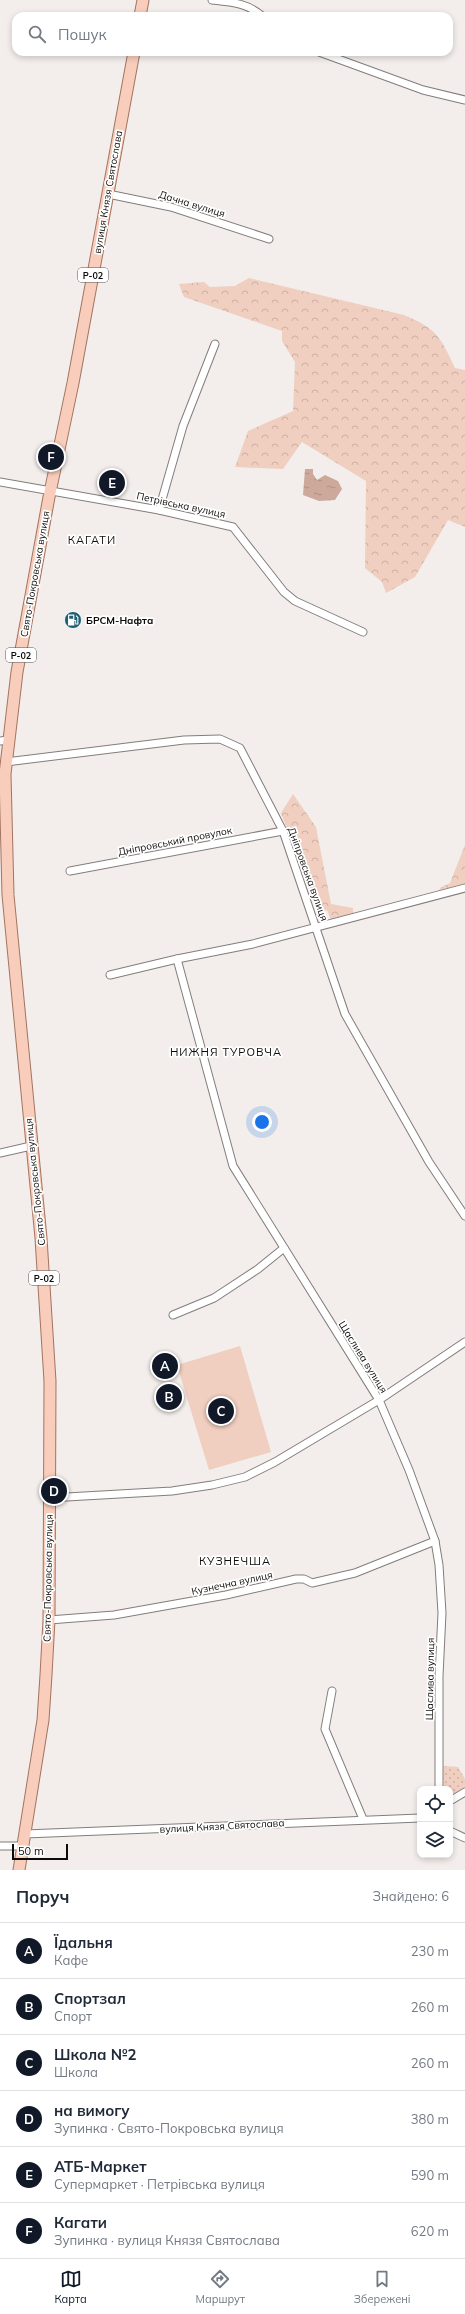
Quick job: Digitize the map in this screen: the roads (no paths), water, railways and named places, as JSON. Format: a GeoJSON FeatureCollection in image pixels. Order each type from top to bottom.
{"type":"FeatureCollection","features":[{"type":"Feature","properties":{"kind":"main road"},"geometry":{"type":"LineString","coordinates":[[141,12],[143,0]]}},
{"type":"Feature","properties":{"kind":"main road","name":"вулиця Князя Святослава"},"geometry":{"type":"LineString","coordinates":[[50,494],[73,383],[133,56]]}},
{"type":"Feature","properties":{"kind":"main road","name":"Свято-Покровська вулиця"},"geometry":{"type":"LineString","coordinates":[[19,1870],[43,1720],[48,1620],[49,1338],[8,895],[5,796],[6,762],[4,740],[50,494]]}},
{"type":"Feature","properties":{"kind":"street"},"geometry":{"type":"LineString","coordinates":[[212,0],[240,4],[252,8],[257,12]]}},
{"type":"Feature","properties":{"kind":"street"},"geometry":{"type":"LineString","coordinates":[[329,56],[423,90],[465,100]]}},
{"type":"Feature","properties":{"kind":"street","name":"Дачна вулиця"},"geometry":{"type":"LineString","coordinates":[[108,194],[171,207],[269,239]]}},
{"type":"Feature","properties":{"kind":"street"},"geometry":{"type":"LineString","coordinates":[[159,510],[183,426],[215,344]]}},
{"type":"Feature","properties":{"kind":"street","name":"Петрівська вулиця"},"geometry":{"type":"LineString","coordinates":[[0,482],[50,494],[159,510],[233,526],[284,592],[295,601],[363,632]]}},
{"type":"Feature","properties":{"kind":"street","name":"Дніпровська вулиця"},"geometry":{"type":"LineString","coordinates":[[6,762],[184,740],[220,739],[236,744],[243,752],[283,831],[317,927],[345,1014],[429,1162],[465,1216]]}},
{"type":"Feature","properties":{"kind":"street","name":"Дніпровський провулок"},"geometry":{"type":"LineString","coordinates":[[70,871],[283,831]]}},
{"type":"Feature","properties":{"kind":"street"},"geometry":{"type":"LineString","coordinates":[[110,975],[177,959],[252,944],[465,888]]}},
{"type":"Feature","properties":{"kind":"street","name":"Щаслива вулиця"},"geometry":{"type":"LineString","coordinates":[[177,959],[233,1166],[378,1400],[395,1434],[435,1541],[439,1565],[442,1613],[439,1676],[439,1786]]}},
{"type":"Feature","properties":{"kind":"street"},"geometry":{"type":"LineString","coordinates":[[0,1153],[31,1146]]}},
{"type":"Feature","properties":{"kind":"street"},"geometry":{"type":"LineString","coordinates":[[173,1315],[214,1298],[258,1269],[284,1248]]}},
{"type":"Feature","properties":{"kind":"street"},"geometry":{"type":"LineString","coordinates":[[49,1498],[172,1491],[212,1485],[246,1477],[275,1462],[378,1400],[465,1342]]}},
{"type":"Feature","properties":{"kind":"street","name":"Кузнечна вулиця"},"geometry":{"type":"LineString","coordinates":[[48,1620],[114,1615],[226,1596],[296,1580],[304,1579],[312,1583],[355,1574],[435,1541]]}},
{"type":"Feature","properties":{"kind":"street"},"geometry":{"type":"LineString","coordinates":[[332,1691],[325,1729],[363,1819]]}},
{"type":"Feature","properties":{"kind":"street"},"geometry":{"type":"LineString","coordinates":[[453,1799],[465,1792]]}},
{"type":"Feature","properties":{"kind":"street","name":"вулиця Князя Святослава"},"geometry":{"type":"LineString","coordinates":[[25,1834],[363,1819],[417,1818]]}},
{"type":"Feature","properties":{"kind":"street"},"geometry":{"type":"LineString","coordinates":[[453,1832],[465,1838]]}},
{"type":"Feature","properties":{"kind":"street"},"geometry":{"type":"LineString","coordinates":[[0,1846],[22,1846]]}},
{"type":"Feature","properties":{"kind":"water"},"geometry":{"type":"Polygon","coordinates":[[[305,469],[313,469],[313,474],[317,480],[325,475],[338,481],[342,489],[335,500],[319,501],[303,495],[305,469]]]}},
{"type":"Feature","properties":{"kind":"place","name":"Кагати"},"geometry":{"type":"Point","coordinates":[51,457]}},
{"type":"Feature","properties":{"kind":"place","name":"АТБ-Маркет"},"geometry":{"type":"Point","coordinates":[112,483]}},
{"type":"Feature","properties":{"kind":"place","name":"БРСМ-Нафта"},"geometry":{"type":"Point","coordinates":[73,620]}},
{"type":"Feature","properties":{"kind":"place","name":"Їдальня"},"geometry":{"type":"Point","coordinates":[165,1366]}},
{"type":"Feature","properties":{"kind":"place","name":"Спортзал"},"geometry":{"type":"Point","coordinates":[169,1397]}},
{"type":"Feature","properties":{"kind":"place","name":"Школа №2"},"geometry":{"type":"Point","coordinates":[221,1411]}},
{"type":"Feature","properties":{"kind":"place","name":"на вимогу"},"geometry":{"type":"Point","coordinates":[54,1491]}},
{"type":"Feature","properties":{"kind":"district","name":"КАГАТИ"},"geometry":{"type":"Point","coordinates":[92,540]}},
{"type":"Feature","properties":{"kind":"district","name":"НИЖНЯ ТУРОВЧА"},"geometry":{"type":"Point","coordinates":[226,1052]}},
{"type":"Feature","properties":{"kind":"district","name":"КУЗНЕЧША"},"geometry":{"type":"Point","coordinates":[235,1561]}}]}
